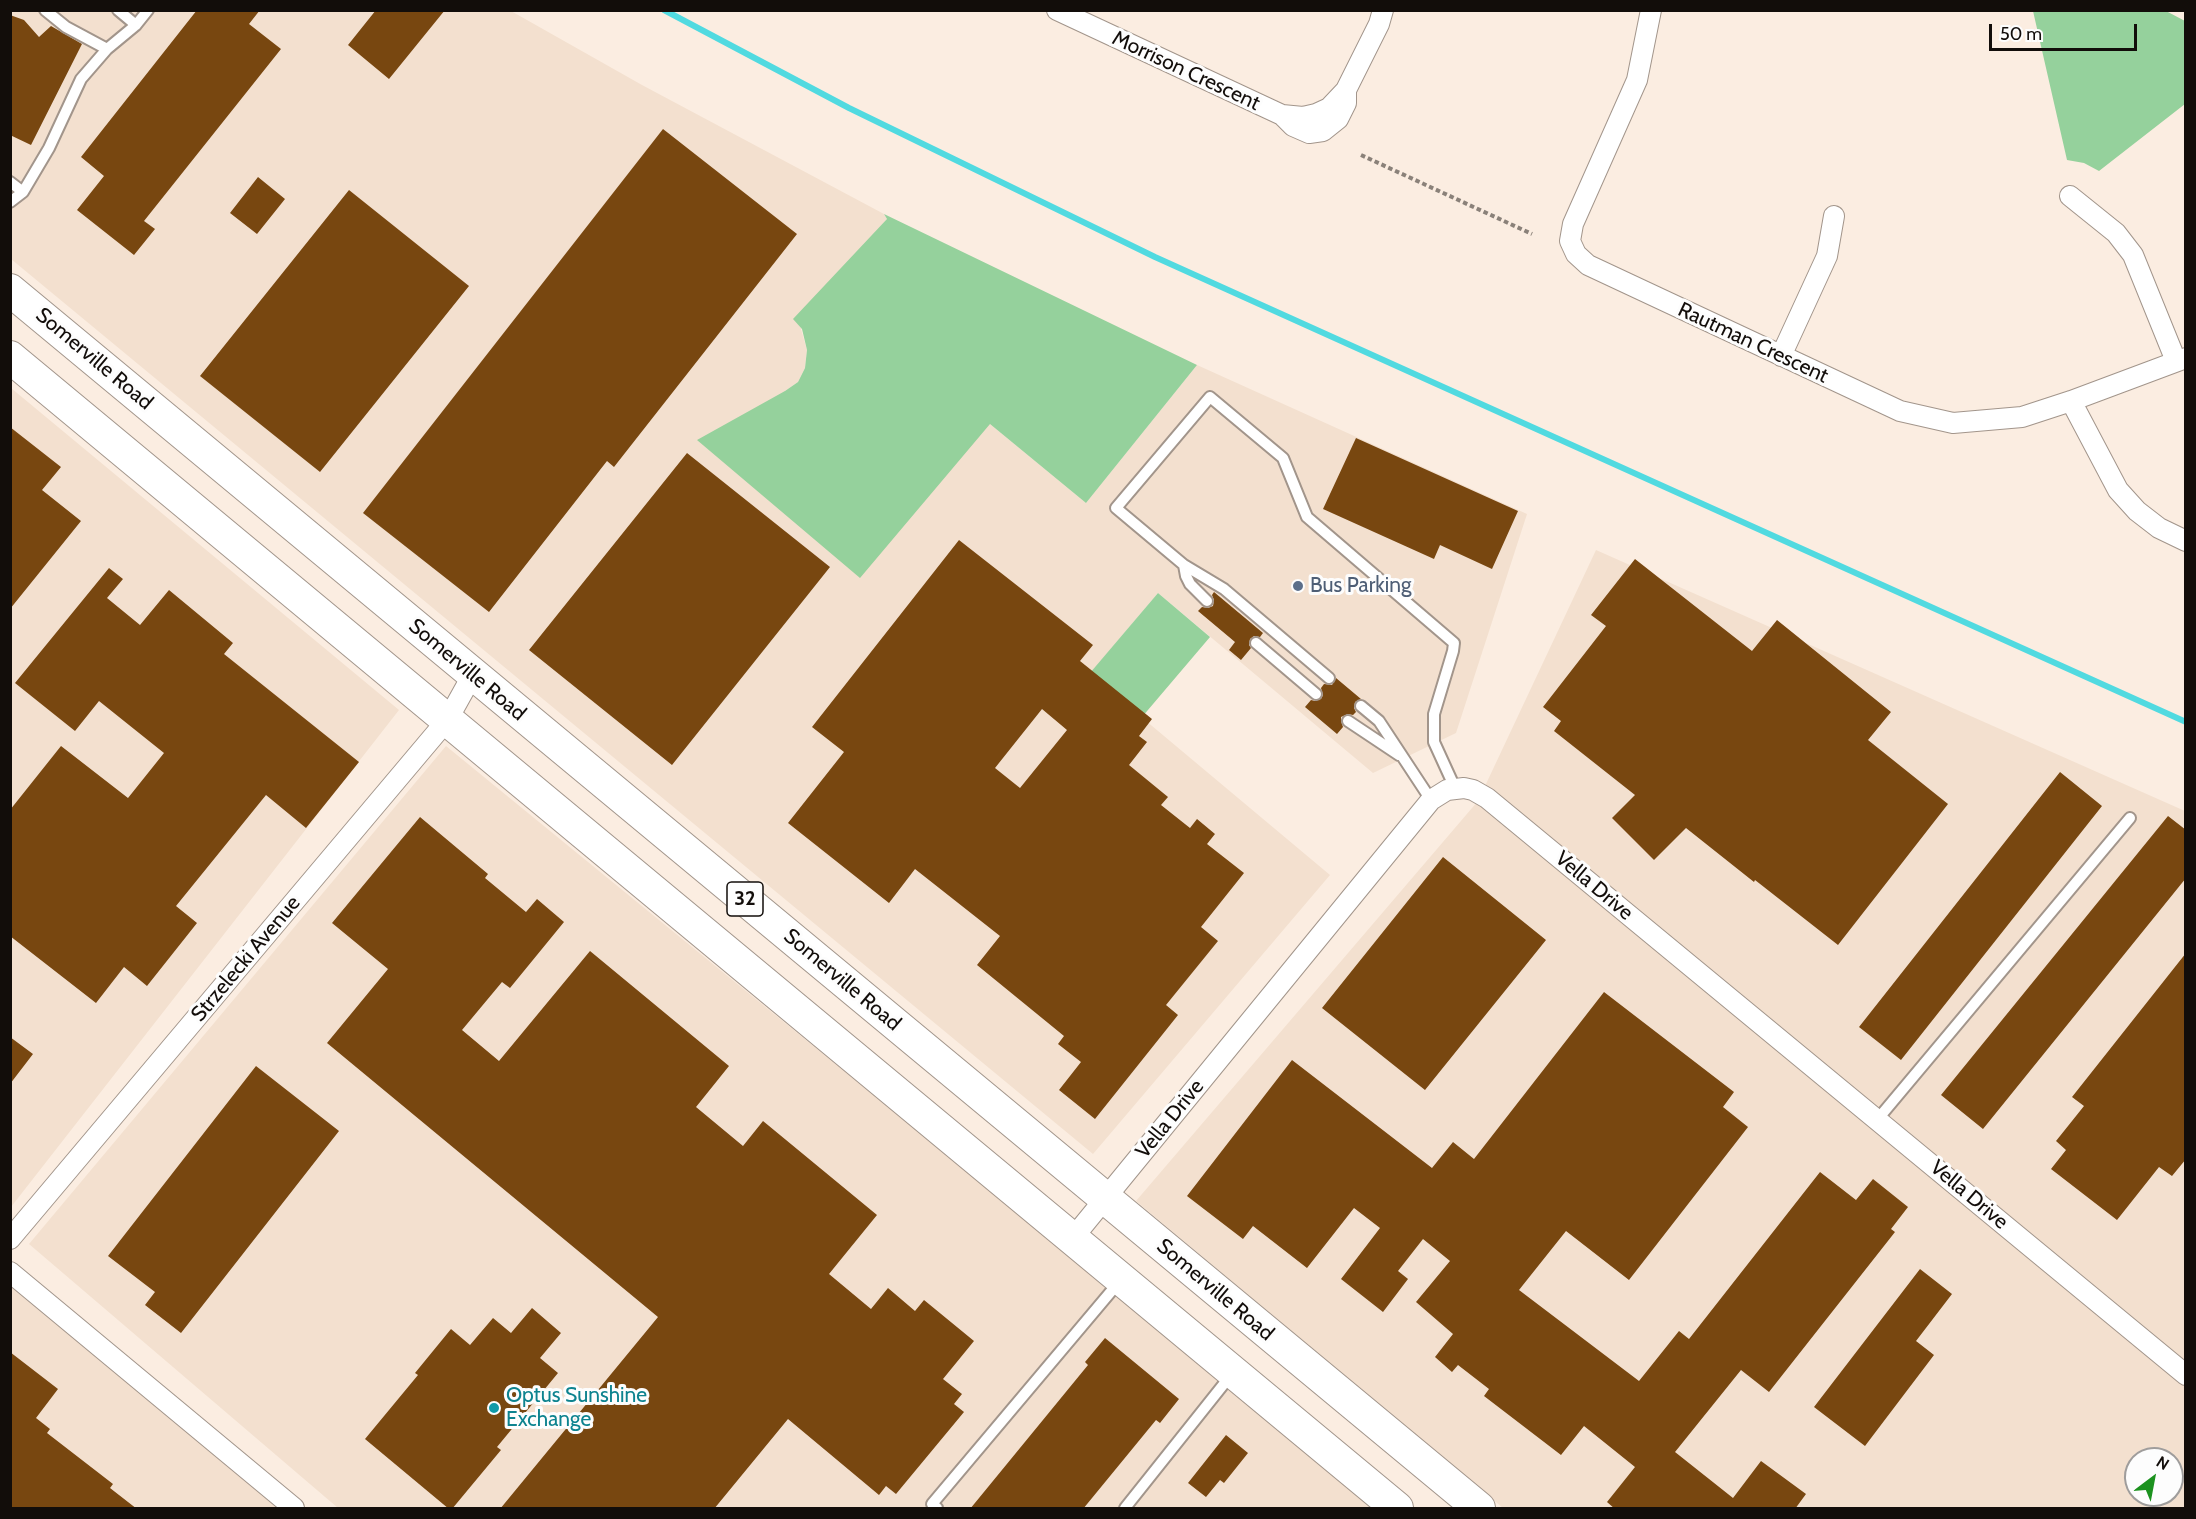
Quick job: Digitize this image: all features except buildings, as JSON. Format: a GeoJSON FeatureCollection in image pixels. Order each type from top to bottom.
{"type":"FeatureCollection","features":[{"type":"Feature","properties":{"kind":"main road","name":"Somerville Road"},"geometry":{"type":"LineString","coordinates":[[10,290],[1479,1509]]}},
{"type":"Feature","properties":{"kind":"main road","name":"32"},"geometry":{"type":"LineString","coordinates":[[10,357],[448,719],[675,912],[1397,1509]]}},
{"type":"Feature","properties":{"kind":"street","name":"Morrison Crescent"},"geometry":{"type":"LineString","coordinates":[[1057,10],[1282,115],[1293,126],[1309,133],[1323,131],[1338,119],[1346,104],[1346,90],[1379,24],[1383,10]]}},
{"type":"Feature","properties":{"kind":"street","name":"Rautman Crescent"},"geometry":{"type":"LineString","coordinates":[[1652,10],[1637,80],[1573,224],[1570,241],[1576,254],[1587,265],[1900,411],[1953,423],[2022,417],[2180,360]]}},
{"type":"Feature","properties":{"kind":"street"},"geometry":{"type":"LineString","coordinates":[[2070,196],[2116,233],[2133,255],[2180,360]]}},
{"type":"Feature","properties":{"kind":"street"},"geometry":{"type":"LineString","coordinates":[[1781,356],[1827,256],[1834,216]]}},
{"type":"Feature","properties":{"kind":"street"},"geometry":{"type":"LineString","coordinates":[[2071,401],[2118,490],[2137,511],[2159,528],[2186,541]]}},
{"type":"Feature","properties":{"kind":"street","name":"Strzelecki Avenue"},"geometry":{"type":"LineString","coordinates":[[10,1239],[448,719],[472,674]]}},
{"type":"Feature","properties":{"kind":"street","name":"Vella Drive"},"geometry":{"type":"LineString","coordinates":[[1072,1239],[1431,800],[1455,788],[1473,790],[1487,798],[2186,1375]]}},
{"type":"Feature","properties":{"kind":"street"},"geometry":{"type":"LineString","coordinates":[[10,1272],[294,1509]]}},
{"type":"Feature","properties":{"kind":"lane"},"geometry":{"type":"LineString","coordinates":[[45,10],[66,27],[107,48]]}},
{"type":"Feature","properties":{"kind":"lane"},"geometry":{"type":"LineString","coordinates":[[118,10],[136,25]]}},
{"type":"Feature","properties":{"kind":"lane"},"geometry":{"type":"LineString","coordinates":[[10,202],[23,192],[49,148],[81,79],[107,48],[136,25],[148,10]]}},
{"type":"Feature","properties":{"kind":"lane"},"geometry":{"type":"LineString","coordinates":[[10,182],[23,192]]}},
{"type":"Feature","properties":{"kind":"lane"},"geometry":{"type":"LineString","coordinates":[[1329,678],[1224,589],[1184,565],[1116,508],[1210,397],[1283,458],[1307,517],[1452,641],[1454,647],[1434,714],[1434,742],[1455,788]]}},
{"type":"Feature","properties":{"kind":"lane"},"geometry":{"type":"LineString","coordinates":[[1184,565],[1190,584],[1207,601]]}},
{"type":"Feature","properties":{"kind":"lane"},"geometry":{"type":"LineString","coordinates":[[1256,643],[1316,694]]}},
{"type":"Feature","properties":{"kind":"lane"},"geometry":{"type":"LineString","coordinates":[[1361,706],[1379,721],[1431,800]]}},
{"type":"Feature","properties":{"kind":"lane"},"geometry":{"type":"LineString","coordinates":[[1348,721],[1404,758]]}},
{"type":"Feature","properties":{"kind":"lane"},"geometry":{"type":"LineString","coordinates":[[1877,1120],[2130,818]]}},
{"type":"Feature","properties":{"kind":"lane"},"geometry":{"type":"LineString","coordinates":[[937,1509],[932,1504],[1121,1280]]}},
{"type":"Feature","properties":{"kind":"lane"},"geometry":{"type":"LineString","coordinates":[[1125,1509],[1233,1372]]}},
{"type":"Feature","properties":{"kind":"path"},"geometry":{"type":"LineString","coordinates":[[1361,155],[1532,234]]}},
{"type":"Feature","properties":{"kind":"shaded area"},"geometry":{"type":"Polygon","coordinates":[[[10,11],[511,11],[642,85],[884,214],[887,219],[801,329],[807,350],[805,368],[798,382],[785,391],[990,424],[1086,503],[1197,365],[1527,514],[1456,733],[1373,773],[1158,593],[1090,674],[1330,875],[1093,1154],[11,259],[10,11]]]}},
{"type":"Feature","properties":{"kind":"shaded area"},"geometry":{"type":"Polygon","coordinates":[[[11,388],[399,710],[11,1207],[11,388]]]}},
{"type":"Feature","properties":{"kind":"shaded area"},"geometry":{"type":"Polygon","coordinates":[[[1596,550],[2185,811],[2185,1508],[1503,1508],[1136,1201],[1478,801],[1596,550]]]}},
{"type":"Feature","properties":{"kind":"shaded area"},"geometry":{"type":"Polygon","coordinates":[[[446,746],[1376,1508],[338,1508],[29,1244],[446,746]]]}},
{"type":"Feature","properties":{"kind":"shaded area"},"geometry":{"type":"Polygon","coordinates":[[[10,1285],[281,1508],[11,1508],[10,1285]]]}},
{"type":"Feature","properties":{"kind":"green space"},"geometry":{"type":"Polygon","coordinates":[[[2033,11],[2166,11],[2185,21],[2185,104],[2099,171],[2084,163],[2067,160],[2033,11]]]}},
{"type":"Feature","properties":{"kind":"green space"},"geometry":{"type":"Polygon","coordinates":[[[884,214],[1197,365],[1086,503],[990,424],[860,578],[697,440],[798,382],[805,368],[807,350],[802,329],[793,319],[887,219],[884,214]]]}},
{"type":"Feature","properties":{"kind":"green space"},"geometry":{"type":"Polygon","coordinates":[[[1158,593],[1210,637],[1142,717],[1090,673],[1158,593]]]}},
{"type":"Feature","properties":{"kind":"waterway"},"geometry":{"type":"LineString","coordinates":[[664,10],[849,108],[1155,257],[2186,722]]}},
{"type":"Feature","properties":{"kind":"place","name":"Bus Parking"},"geometry":{"type":"Point","coordinates":[1298,586]}},
{"type":"Feature","properties":{"kind":"place","name":"Optus Sunshine Exchange"},"geometry":{"type":"Point","coordinates":[494,1408]}}]}
